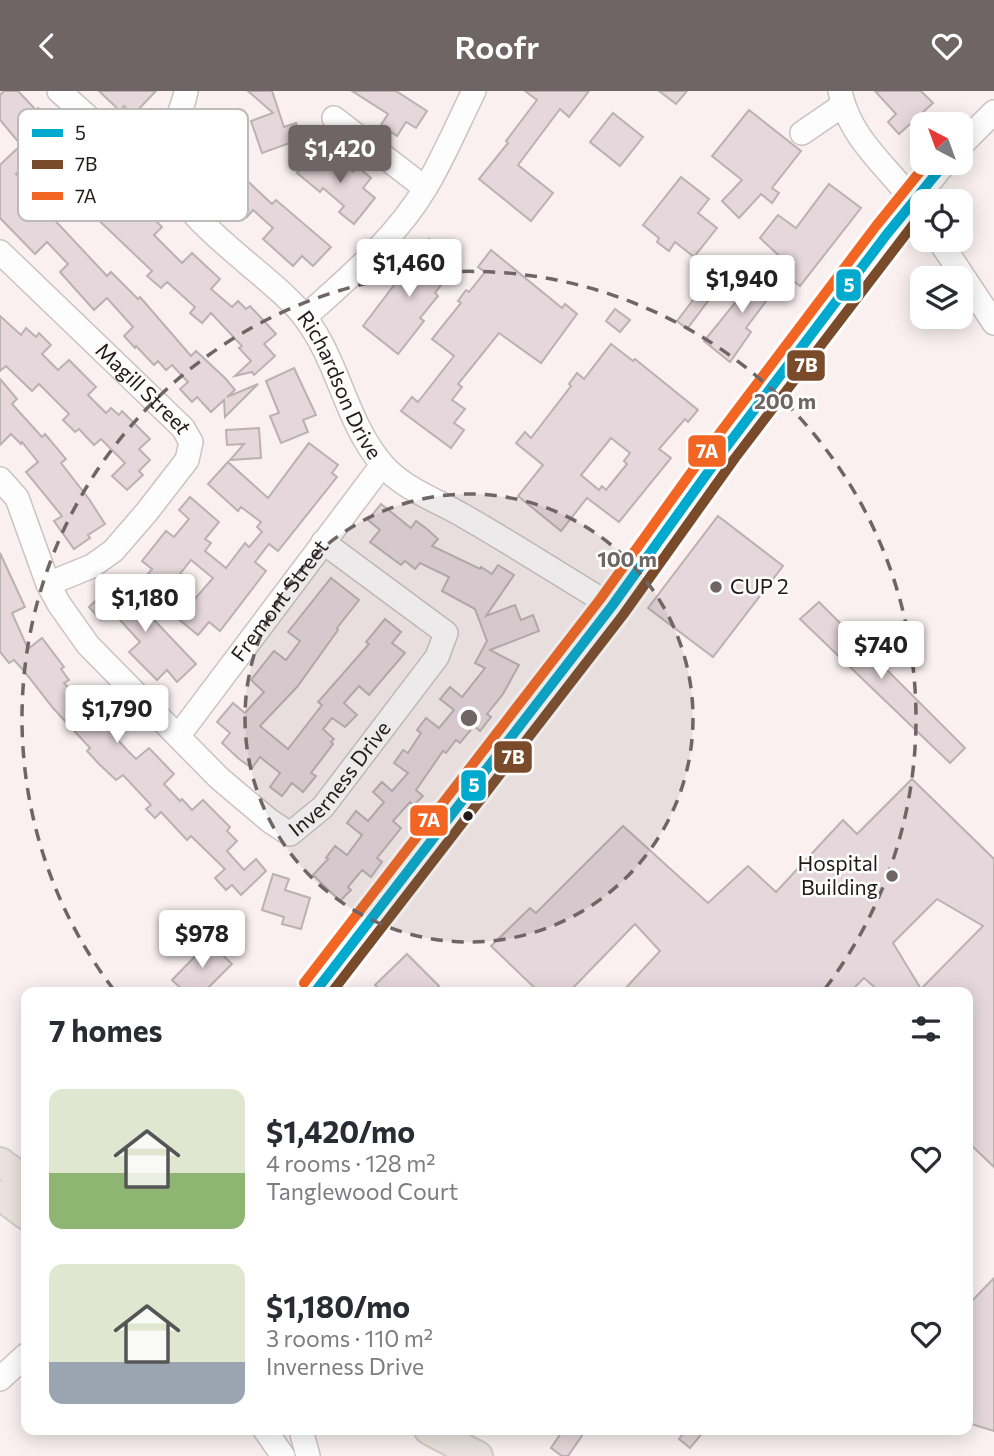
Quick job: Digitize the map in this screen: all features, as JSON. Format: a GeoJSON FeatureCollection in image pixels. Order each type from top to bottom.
{"type":"FeatureCollection","features":[{"type":"Feature","properties":{"kind":"main road"},"geometry":{"type":"LineString","coordinates":[[0,1162],[21,1177]]}},
{"type":"Feature","properties":{"kind":"main road"},"geometry":{"type":"LineString","coordinates":[[0,1195],[21,1211]]}},
{"type":"Feature","properties":{"kind":"main road"},"geometry":{"type":"LineString","coordinates":[[438,1435],[478,1456]]}},
{"type":"Feature","properties":{"kind":"street"},"geometry":{"type":"LineString","coordinates":[[59,91],[79,109]]}},
{"type":"Feature","properties":{"kind":"street"},"geometry":{"type":"LineString","coordinates":[[181,109],[187,91]]}},
{"type":"Feature","properties":{"kind":"street"},"geometry":{"type":"LineString","coordinates":[[305,317],[364,263],[405,216],[425,188],[474,91]]}},
{"type":"Feature","properties":{"kind":"street"},"geometry":{"type":"LineString","coordinates":[[802,133],[842,98],[848,119],[860,139],[910,198]]}},
{"type":"Feature","properties":{"kind":"street"},"geometry":{"type":"LineString","coordinates":[[973,133],[994,112]]}},
{"type":"Feature","properties":{"kind":"street"},"geometry":{"type":"LineString","coordinates":[[334,118],[425,188]]}},
{"type":"Feature","properties":{"kind":"street"},"geometry":{"type":"LineString","coordinates":[[319,987],[612,606],[724,450],[910,218]]}},
{"type":"Feature","properties":{"kind":"street","name":"Richardson Drive"},"geometry":{"type":"LineString","coordinates":[[202,221],[305,317],[327,352],[363,437],[383,465],[403,483],[463,515],[612,606]]}},
{"type":"Feature","properties":{"kind":"street","name":"Magill Street"},"geometry":{"type":"LineString","coordinates":[[0,252],[183,428],[191,442],[187,460],[113,551],[92,566],[48,584]]}},
{"type":"Feature","properties":{"kind":"street"},"geometry":{"type":"LineString","coordinates":[[947,252],[994,323]]}},
{"type":"Feature","properties":{"kind":"street","name":"Fremont Street"},"geometry":{"type":"LineString","coordinates":[[179,735],[383,465]]}},
{"type":"Feature","properties":{"kind":"street","name":"Inverness Drive"},"geometry":{"type":"LineString","coordinates":[[0,479],[17,498],[48,584],[69,620],[88,645],[219,778],[251,806],[290,834],[323,807],[437,657],[446,633],[323,542]]}},
{"type":"Feature","properties":{"kind":"street"},"geometry":{"type":"LineString","coordinates":[[0,1379],[21,1360]]}},
{"type":"Feature","properties":{"kind":"street"},"geometry":{"type":"LineString","coordinates":[[268,1435],[283,1456]]}},
{"type":"Feature","properties":{"kind":"street"},"geometry":{"type":"LineString","coordinates":[[302,1435],[308,1456]]}},
{"type":"Feature","properties":{"kind":"building"},"geometry":{"type":"Polygon","coordinates":[[[4,91],[18,91],[35,109],[18,109],[18,141],[0,120],[0,95],[4,91]]]}},
{"type":"Feature","properties":{"kind":"building"},"geometry":{"type":"Polygon","coordinates":[[[99,91],[156,91],[139,109],[127,109],[124,106],[118,109],[99,91]]]}},
{"type":"Feature","properties":{"kind":"building"},"geometry":{"type":"Polygon","coordinates":[[[248,91],[272,91],[284,127],[296,123],[301,139],[262,153],[251,121],[273,113],[248,91]]]}},
{"type":"Feature","properties":{"kind":"building"},"geometry":{"type":"Polygon","coordinates":[[[352,91],[396,91],[427,111],[416,128],[406,122],[397,136],[381,125],[388,114],[352,91]]]}},
{"type":"Feature","properties":{"kind":"building"},"geometry":{"type":"Polygon","coordinates":[[[525,91],[589,91],[569,117],[560,109],[518,165],[553,193],[531,221],[479,179],[537,100],[525,91]]]}},
{"type":"Feature","properties":{"kind":"building"},"geometry":{"type":"Polygon","coordinates":[[[659,91],[687,91],[676,104],[659,91]]]}},
{"type":"Feature","properties":{"kind":"building"},"geometry":{"type":"Polygon","coordinates":[[[875,91],[921,91],[933,103],[923,112],[910,112],[910,124],[899,134],[888,122],[896,114],[875,91]]]}},
{"type":"Feature","properties":{"kind":"building"},"geometry":{"type":"Polygon","coordinates":[[[749,110],[801,151],[772,188],[779,193],[772,203],[761,194],[739,218],[722,201],[742,180],[712,156],[749,110]]]}},
{"type":"Feature","properties":{"kind":"building"},"geometry":{"type":"Polygon","coordinates":[[[613,113],[643,137],[620,166],[590,142],[613,113]]]}},
{"type":"Feature","properties":{"kind":"building"},"geometry":{"type":"Polygon","coordinates":[[[18,148],[18,221],[56,221],[107,276],[111,272],[138,299],[140,297],[191,356],[196,351],[225,378],[235,390],[227,397],[258,384],[225,417],[224,400],[211,412],[197,397],[192,402],[180,389],[188,382],[172,365],[166,370],[158,361],[154,365],[124,336],[133,327],[107,298],[94,310],[60,272],[68,264],[47,242],[35,254],[0,218],[0,165],[18,148]]]}},
{"type":"Feature","properties":{"kind":"building"},"geometry":{"type":"Polygon","coordinates":[[[332,154],[353,172],[358,167],[371,178],[363,188],[375,198],[354,224],[339,212],[344,206],[323,188],[320,192],[297,173],[310,158],[320,167],[332,154]]]}},
{"type":"Feature","properties":{"kind":"building"},"geometry":{"type":"Polygon","coordinates":[[[681,177],[709,199],[698,213],[717,228],[694,257],[675,242],[669,251],[657,242],[659,238],[643,225],[681,177]]]}},
{"type":"Feature","properties":{"kind":"building"},"geometry":{"type":"Polygon","coordinates":[[[248,181],[272,204],[276,200],[331,247],[313,266],[302,256],[293,266],[263,239],[273,228],[253,210],[248,216],[248,181]]]}},
{"type":"Feature","properties":{"kind":"building"},"geometry":{"type":"Polygon","coordinates":[[[829,184],[861,208],[800,286],[783,273],[790,266],[760,238],[778,215],[796,228],[829,184]]]}},
{"type":"Feature","properties":{"kind":"building"},"geometry":{"type":"Polygon","coordinates":[[[100,221],[156,221],[162,227],[154,235],[182,263],[192,253],[220,279],[211,289],[232,307],[238,301],[246,309],[250,306],[276,334],[264,344],[275,356],[254,375],[252,372],[235,376],[251,361],[239,348],[242,346],[211,313],[202,323],[190,313],[195,307],[167,282],[161,288],[147,276],[152,271],[100,221]]]}},
{"type":"Feature","properties":{"kind":"building"},"geometry":{"type":"Polygon","coordinates":[[[429,239],[444,252],[438,260],[452,271],[435,293],[438,296],[420,318],[424,321],[398,354],[363,326],[429,239]]]}},
{"type":"Feature","properties":{"kind":"building"},"geometry":{"type":"Polygon","coordinates":[[[491,250],[562,308],[565,304],[577,314],[541,363],[499,333],[458,384],[462,387],[452,400],[465,409],[454,423],[464,430],[451,448],[401,411],[412,397],[418,402],[454,356],[432,339],[461,303],[458,301],[466,290],[469,292],[485,272],[478,267],[491,250]]]}},
{"type":"Feature","properties":{"kind":"building"},"geometry":{"type":"Polygon","coordinates":[[[765,266],[782,280],[746,328],[751,332],[730,362],[704,341],[765,266]]]}},
{"type":"Feature","properties":{"kind":"building"},"geometry":{"type":"Polygon","coordinates":[[[703,267],[723,281],[687,329],[677,321],[706,283],[696,276],[703,267]]]}},
{"type":"Feature","properties":{"kind":"building"},"geometry":{"type":"Polygon","coordinates":[[[615,309],[630,320],[620,332],[606,321],[615,309]]]}},
{"type":"Feature","properties":{"kind":"building"},"geometry":{"type":"Polygon","coordinates":[[[0,316],[21,335],[26,328],[36,337],[39,333],[51,345],[42,354],[58,370],[69,360],[96,387],[88,395],[106,413],[111,408],[119,415],[122,411],[150,439],[139,449],[150,460],[139,471],[143,475],[127,490],[112,476],[125,463],[101,439],[94,445],[79,429],[75,432],[63,420],[69,414],[39,384],[32,391],[6,366],[0,371],[0,316]]]}},
{"type":"Feature","properties":{"kind":"building"},"geometry":{"type":"Polygon","coordinates":[[[611,344],[633,361],[635,359],[698,410],[688,422],[685,419],[659,449],[671,458],[619,522],[587,498],[561,531],[518,496],[543,465],[516,443],[525,432],[531,438],[571,386],[569,384],[577,373],[584,379],[611,344]],[[611,438],[581,475],[599,490],[602,486],[606,490],[627,464],[624,461],[630,453],[611,438]]]}},
{"type":"Feature","properties":{"kind":"building"},"geometry":{"type":"Polygon","coordinates":[[[294,368],[316,415],[303,420],[308,432],[281,443],[270,416],[279,413],[266,381],[294,368]]]}},
{"type":"Feature","properties":{"kind":"building"},"geometry":{"type":"Polygon","coordinates":[[[0,379],[17,399],[12,404],[42,437],[45,434],[66,459],[61,463],[105,524],[88,535],[90,538],[74,549],[54,521],[62,516],[26,472],[38,462],[22,442],[21,444],[11,434],[0,445],[0,379]]]}},
{"type":"Feature","properties":{"kind":"building"},"geometry":{"type":"Polygon","coordinates":[[[259,428],[261,458],[230,460],[244,444],[227,445],[226,430],[259,428]]]}},
{"type":"Feature","properties":{"kind":"building"},"geometry":{"type":"Polygon","coordinates":[[[309,443],[338,465],[332,473],[337,477],[278,551],[269,544],[255,562],[266,571],[220,631],[209,622],[198,635],[138,586],[152,569],[142,561],[166,531],[174,537],[189,519],[179,510],[190,497],[219,522],[205,539],[211,543],[205,551],[226,568],[245,543],[249,547],[262,532],[257,527],[261,522],[241,507],[238,511],[208,484],[228,462],[268,498],[309,443]],[[191,560],[172,584],[194,600],[213,578],[191,560]]]}},
{"type":"Feature","properties":{"kind":"building"},"geometry":{"type":"Polygon","coordinates":[[[381,504],[411,528],[416,521],[427,529],[438,539],[432,546],[492,574],[498,565],[514,575],[486,616],[515,605],[521,620],[533,615],[539,631],[490,650],[519,665],[503,694],[487,714],[491,717],[480,731],[474,726],[460,743],[456,740],[446,753],[443,751],[416,790],[423,796],[414,805],[410,802],[393,821],[401,828],[377,858],[382,862],[371,877],[362,870],[348,887],[351,890],[340,901],[313,875],[328,859],[326,858],[335,846],[347,855],[362,835],[347,823],[356,811],[368,821],[384,802],[373,792],[382,782],[392,791],[408,773],[394,763],[403,750],[408,753],[421,733],[417,730],[426,718],[439,728],[454,710],[440,699],[450,687],[462,697],[485,668],[475,663],[487,641],[475,609],[442,591],[449,577],[420,563],[415,569],[405,561],[401,565],[370,542],[380,530],[368,520],[381,504]]]}},
{"type":"Feature","properties":{"kind":"building","name":"CUP 2"},"geometry":{"type":"Polygon","coordinates":[[[718,516],[783,566],[713,657],[648,608],[718,516]]]}},
{"type":"Feature","properties":{"kind":"building"},"geometry":{"type":"Polygon","coordinates":[[[0,553],[25,607],[12,613],[28,649],[42,638],[64,667],[61,669],[69,680],[64,683],[81,702],[91,692],[119,719],[108,729],[127,750],[136,759],[149,748],[174,774],[164,784],[180,801],[182,799],[192,810],[203,800],[230,827],[227,831],[237,841],[227,851],[244,870],[256,859],[266,871],[241,895],[232,885],[226,890],[215,878],[225,869],[191,836],[187,840],[161,812],[155,818],[146,809],[151,805],[123,775],[116,780],[99,764],[87,751],[90,748],[24,671],[14,660],[9,663],[0,652],[0,553]]]}},
{"type":"Feature","properties":{"kind":"building"},"geometry":{"type":"Polygon","coordinates":[[[331,578],[359,600],[297,687],[260,726],[288,749],[322,705],[318,702],[369,644],[366,642],[385,619],[401,632],[392,643],[405,653],[369,695],[359,686],[344,703],[357,715],[345,727],[332,718],[323,729],[334,739],[331,742],[333,744],[311,773],[316,776],[303,792],[292,783],[282,796],[270,787],[280,773],[260,757],[252,768],[239,759],[222,743],[230,733],[217,722],[233,703],[245,713],[264,692],[251,680],[274,651],[286,660],[300,641],[288,632],[331,578]]]}},
{"type":"Feature","properties":{"kind":"building"},"geometry":{"type":"Polygon","coordinates":[[[117,581],[196,664],[177,682],[167,670],[157,680],[129,652],[140,642],[111,610],[101,620],[89,607],[117,581]]]}},
{"type":"Feature","properties":{"kind":"building"},"geometry":{"type":"Polygon","coordinates":[[[819,602],[965,748],[950,763],[800,619],[819,602]]]}},
{"type":"Feature","properties":{"kind":"building","name":"Hospital Building"},"geometry":{"type":"Polygon","coordinates":[[[912,779],[994,859],[994,1167],[973,1147],[973,987],[923,987],[983,926],[937,899],[893,943],[920,987],[874,987],[864,978],[855,987],[627,987],[660,951],[635,924],[574,987],[534,987],[491,946],[530,908],[536,913],[623,826],[708,903],[748,866],[776,892],[843,820],[857,834],[912,779]]]}},
{"type":"Feature","properties":{"kind":"building"},"geometry":{"type":"Polygon","coordinates":[[[273,874],[289,879],[285,890],[310,898],[301,929],[282,924],[284,917],[262,910],[273,874]]]}},
{"type":"Feature","properties":{"kind":"building"},"geometry":{"type":"Polygon","coordinates":[[[209,942],[232,964],[209,987],[180,987],[172,980],[209,942]]]}},
{"type":"Feature","properties":{"kind":"building"},"geometry":{"type":"Polygon","coordinates":[[[407,954],[439,986],[377,987],[375,985],[407,954]]]}},
{"type":"Feature","properties":{"kind":"building"},"geometry":{"type":"Polygon","coordinates":[[[994,1278],[994,1431],[973,1425],[973,1300],[994,1278]]]}},
{"type":"Feature","properties":{"kind":"building"},"geometry":{"type":"Polygon","coordinates":[[[560,1435],[582,1435],[568,1456],[562,1456],[551,1448],[560,1435]]]}},
{"type":"Feature","properties":{"kind":"building"},"geometry":{"type":"Polygon","coordinates":[[[682,1435],[701,1435],[690,1448],[679,1439],[682,1435]]]}},
{"type":"Feature","properties":{"kind":"transit line","name":"7A"},"geometry":{"type":"LineString","coordinates":[[304,983],[601,598],[713,442],[917,175]]}},
{"type":"Feature","properties":{"kind":"transit line","name":"5"},"geometry":{"type":"LineString","coordinates":[[319,987],[612,606],[724,450],[887,234],[935,175]]}},
{"type":"Feature","properties":{"kind":"transit line","name":"7B"},"geometry":{"type":"LineString","coordinates":[[336,987],[623,615],[735,458],[910,229]]}},
{"type":"Feature","properties":{"kind":"place","name":"CUP 2"},"geometry":{"type":"Point","coordinates":[716,587]}},
{"type":"Feature","properties":{"kind":"place","name":"Hospital Building"},"geometry":{"type":"Point","coordinates":[892,876]}}]}
